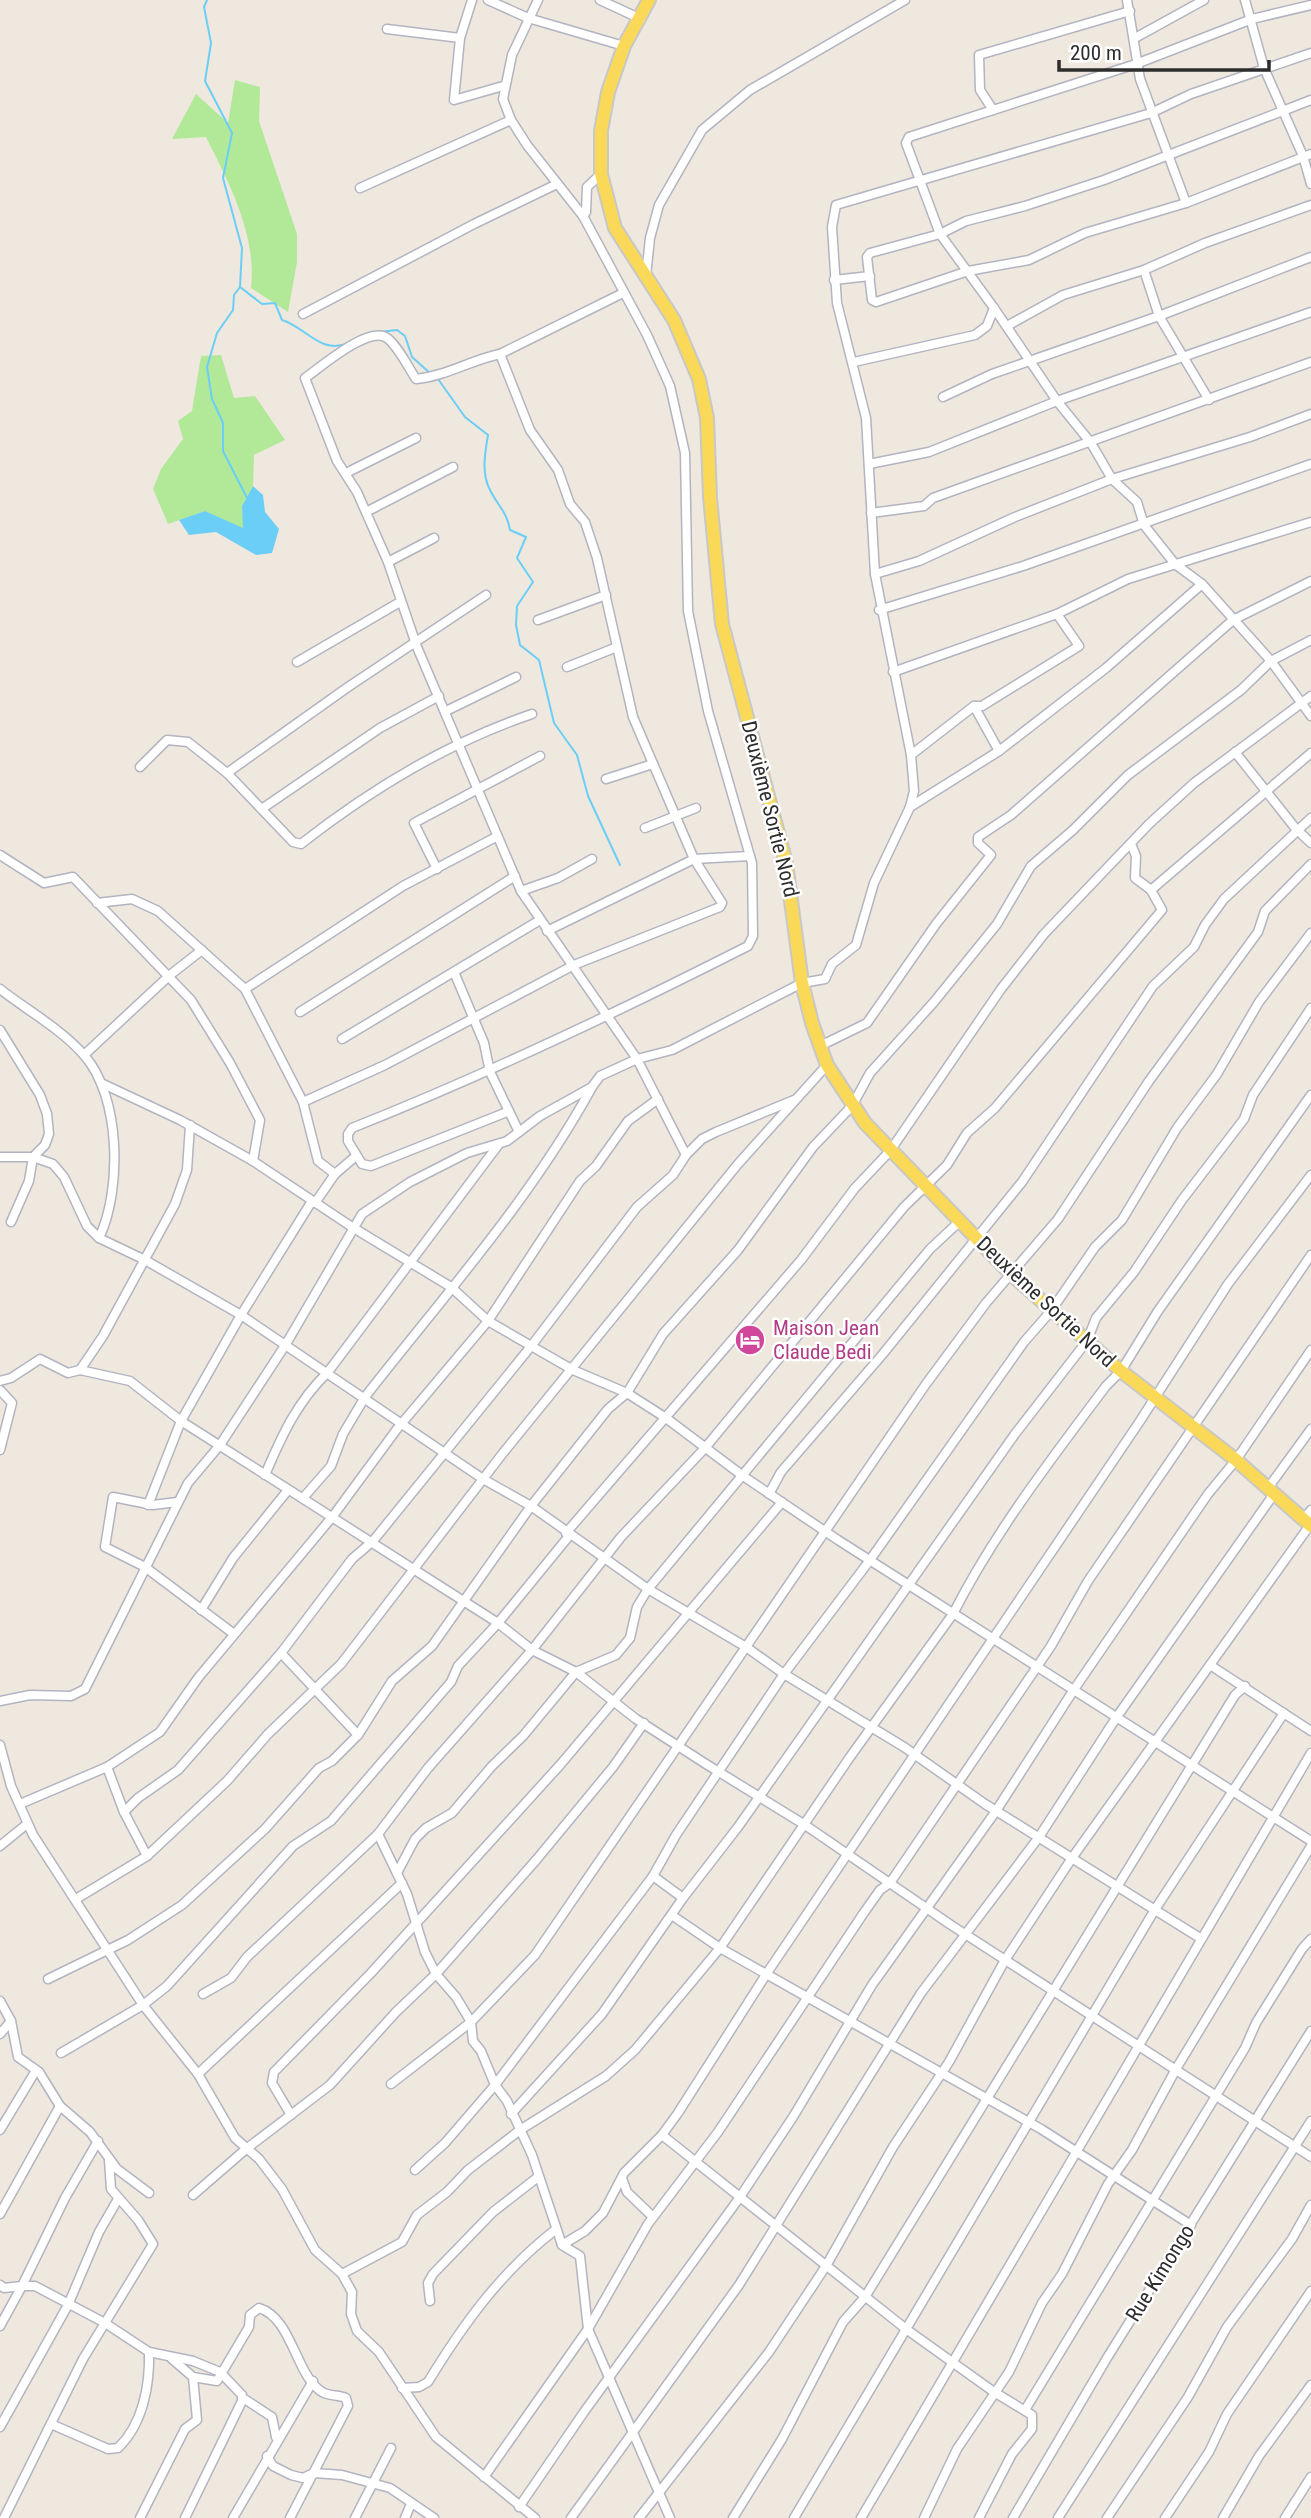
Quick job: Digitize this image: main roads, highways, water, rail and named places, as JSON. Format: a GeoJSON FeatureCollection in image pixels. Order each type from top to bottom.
{"type":"FeatureCollection","features":[{"type":"Feature","properties":{"kind":"main road","name":"Deuxième Sortie Nord"},"geometry":{"type":"LineString","coordinates":[[649,0],[624,46],[604,111],[601,174],[615,228],[674,320],[699,379],[707,418],[710,497],[722,624],[786,863],[802,983],[827,1065],[852,1106],[890,1151],[1011,1274],[1121,1371],[1194,1425],[1309,1520]]}},
{"type":"Feature","properties":{"kind":"water"},"geometry":{"type":"Polygon","coordinates":[[[253,486],[263,495],[265,512],[279,529],[272,553],[256,555],[216,532],[189,535],[179,520],[205,511],[243,528],[242,506],[253,486]]]}},
{"type":"Feature","properties":{"kind":"waterway"},"geometry":{"type":"LineString","coordinates":[[207,0],[204,7],[211,43],[205,81],[232,133],[223,178],[242,248],[240,287],[234,295],[233,310],[217,333],[207,367],[212,399],[223,423],[223,451],[247,498]]}},
{"type":"Feature","properties":{"kind":"waterway"},"geometry":{"type":"LineString","coordinates":[[240,287],[262,304],[275,303],[282,320],[321,343],[339,346],[349,343]]}},
{"type":"Feature","properties":{"kind":"waterway"},"geometry":{"type":"LineString","coordinates":[[370,333],[397,330],[405,336],[412,357],[431,374]]}},
{"type":"Feature","properties":{"kind":"waterway"},"geometry":{"type":"LineString","coordinates":[[438,379],[465,417],[488,435],[485,477],[510,530],[526,537],[517,558],[533,582],[517,606],[516,625],[520,645],[539,660],[554,723],[577,755],[588,796],[620,865]]}},
{"type":"Feature","properties":{"kind":"place","name":"Maison Jean Claude Bedi"},"geometry":{"type":"Point","coordinates":[750,1340]}}]}
